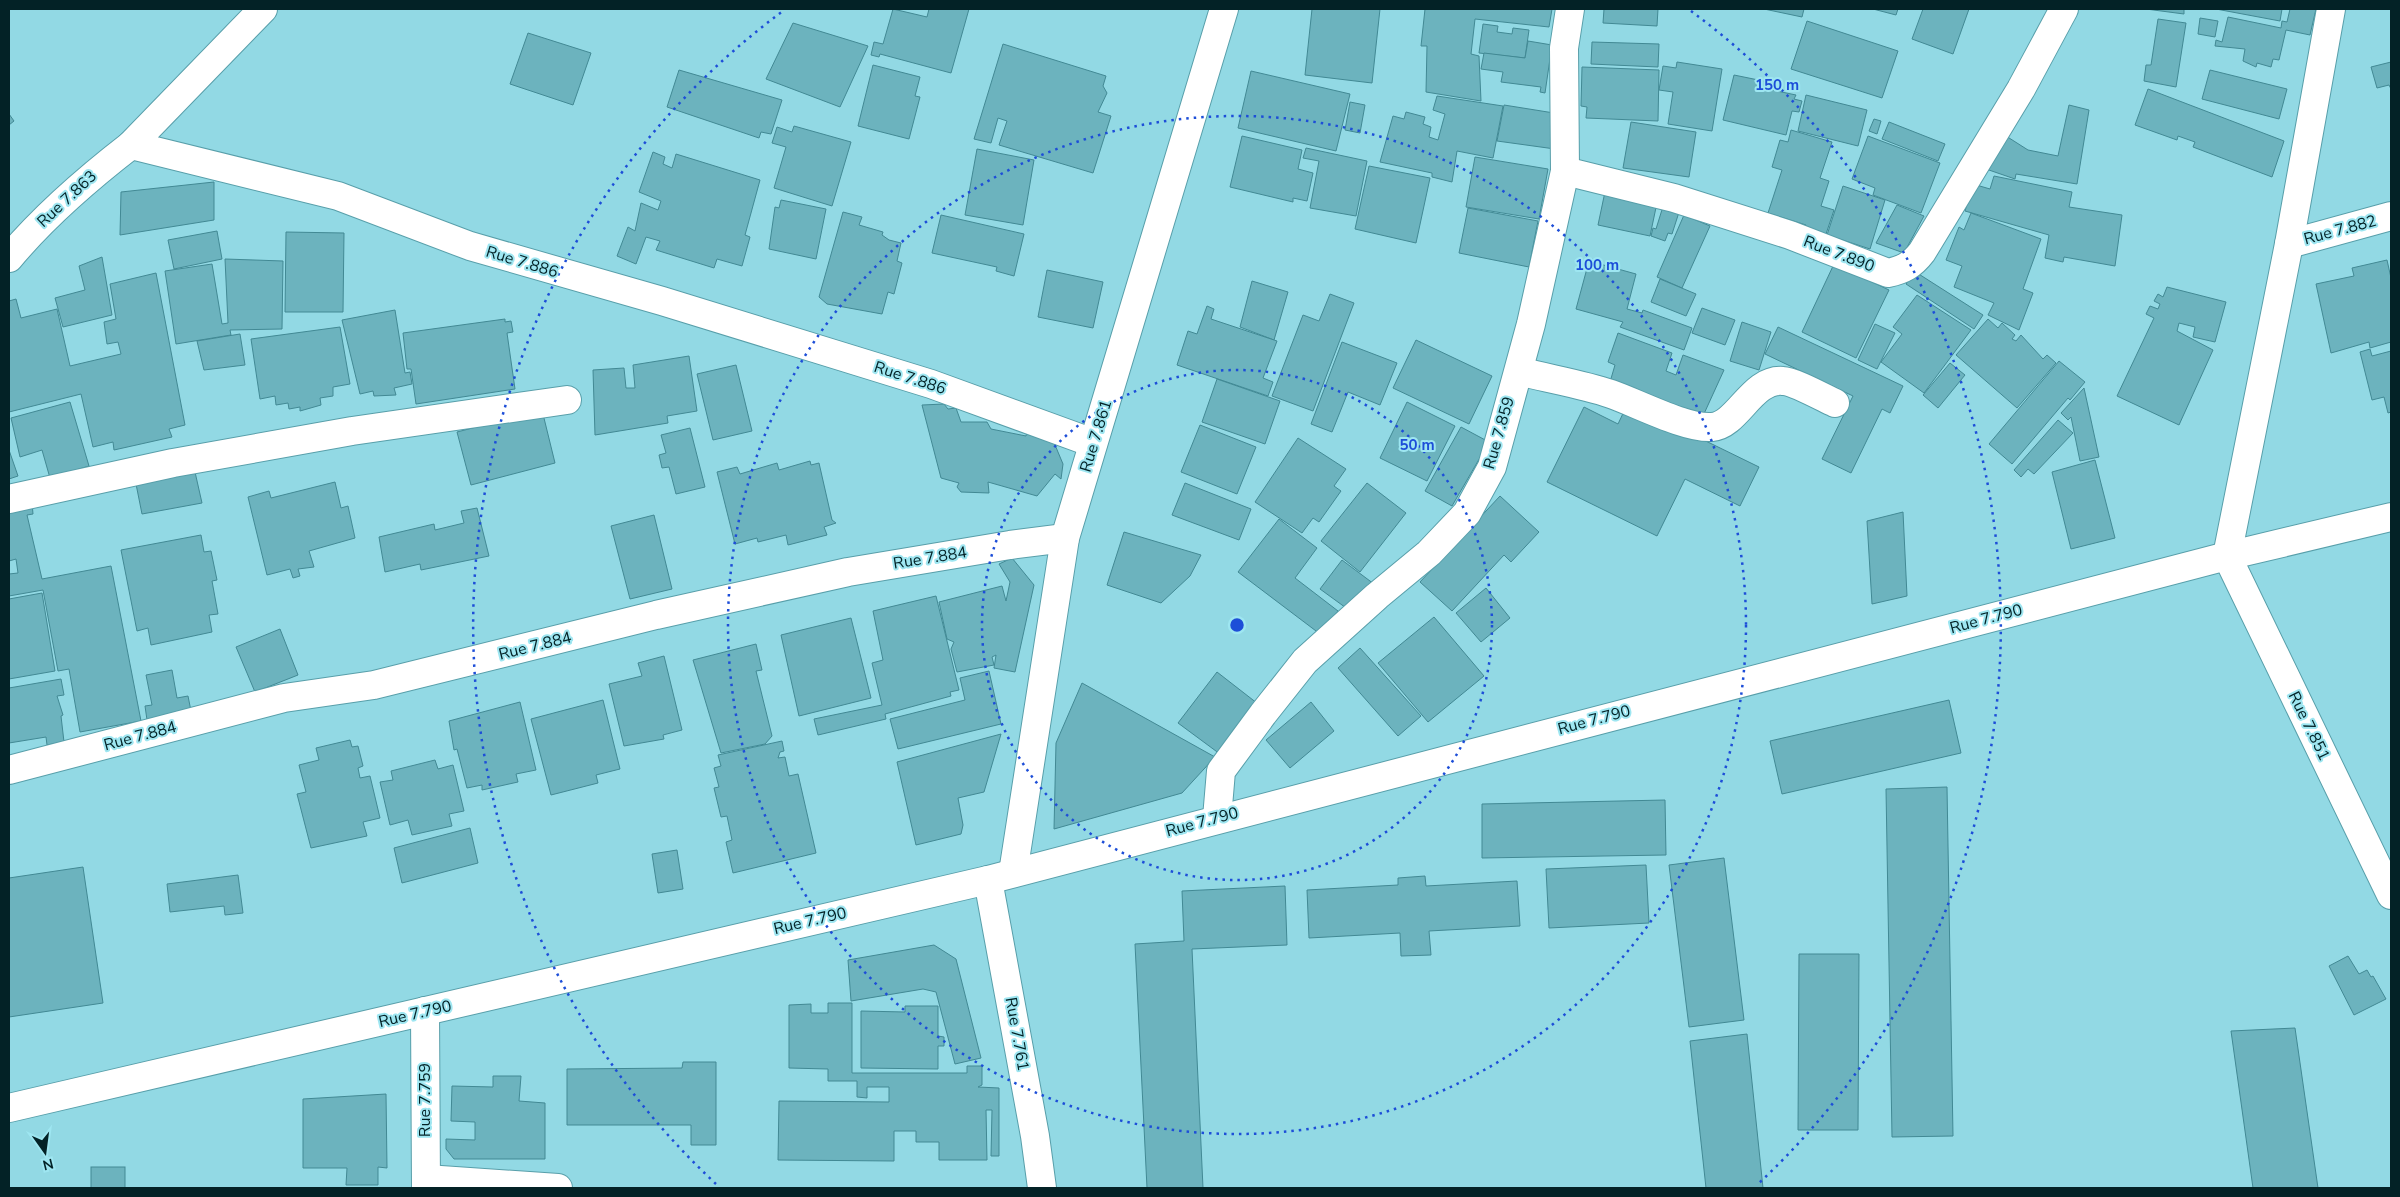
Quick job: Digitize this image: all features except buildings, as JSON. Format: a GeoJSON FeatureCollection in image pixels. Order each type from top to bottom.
{"type":"FeatureCollection","features":[{"type":"Feature","properties":{"kind":"street"},"geometry":{"type":"LineString","coordinates":[[131,145],[263,9]]}},
{"type":"Feature","properties":{"kind":"street","name":"Rue 7.859"},"geometry":{"type":"LineString","coordinates":[[1217,818],[1221,771],[1305,661],[1377,596],[1429,553],[1467,512],[1492,467],[1508,400],[1519,371],[1555,222],[1564,171],[1564,58],[1570,9]]}},
{"type":"Feature","properties":{"kind":"street","name":"Rue 7.890"},"geometry":{"type":"LineString","coordinates":[[1564,171],[1674,198],[1790,235],[1888,273],[1902,270],[1914,262],[1922,252],[2022,89],[2064,9]]}},
{"type":"Feature","properties":{"kind":"street"},"geometry":{"type":"LineString","coordinates":[[2227,556],[2290,244],[2331,9]]}},
{"type":"Feature","properties":{"kind":"street","name":"Rue 7.861"},"geometry":{"type":"LineString","coordinates":[[1001,876],[1065,538],[1219,10]]}},
{"type":"Feature","properties":{"kind":"street","name":"Rue 7.863"},"geometry":{"type":"LineString","coordinates":[[9,258],[26,238],[89,177],[131,145]]}},
{"type":"Feature","properties":{"kind":"street","name":"Rue 7.886"},"geometry":{"type":"LineString","coordinates":[[131,145],[338,196],[470,246],[671,304],[931,384],[1093,443]]}},
{"type":"Feature","properties":{"kind":"street","name":"Rue 7.882"},"geometry":{"type":"LineString","coordinates":[[2290,244],[2391,216]]}},
{"type":"Feature","properties":{"kind":"street"},"geometry":{"type":"LineString","coordinates":[[1519,371],[1610,393],[1695,426],[1713,427],[1728,421],[1751,395],[1769,384],[1782,380],[1835,403]]}},
{"type":"Feature","properties":{"kind":"street"},"geometry":{"type":"LineString","coordinates":[[9,499],[173,463],[352,432],[567,400]]}},
{"type":"Feature","properties":{"kind":"street","name":"Rue 7.790"},"geometry":{"type":"LineString","coordinates":[[9,1108],[1001,876],[1217,818],[2227,556],[2391,517]]}},
{"type":"Feature","properties":{"kind":"street","name":"Rue 7.884"},"geometry":{"type":"LineString","coordinates":[[9,770],[284,698],[374,685],[656,615],[848,572],[1010,544],[1065,538]]}},
{"type":"Feature","properties":{"kind":"street","name":"Rue 7.851"},"geometry":{"type":"LineString","coordinates":[[2227,556],[2391,895]]}},
{"type":"Feature","properties":{"kind":"street","name":"Rue 7.761"},"geometry":{"type":"LineString","coordinates":[[1001,876],[1042,1188]]}},
{"type":"Feature","properties":{"kind":"street","name":"Rue 7.759"},"geometry":{"type":"LineString","coordinates":[[424,1011],[426,1184]]}},
{"type":"Feature","properties":{"kind":"street"},"geometry":{"type":"LineString","coordinates":[[426,1184],[558,1188]]}}]}
